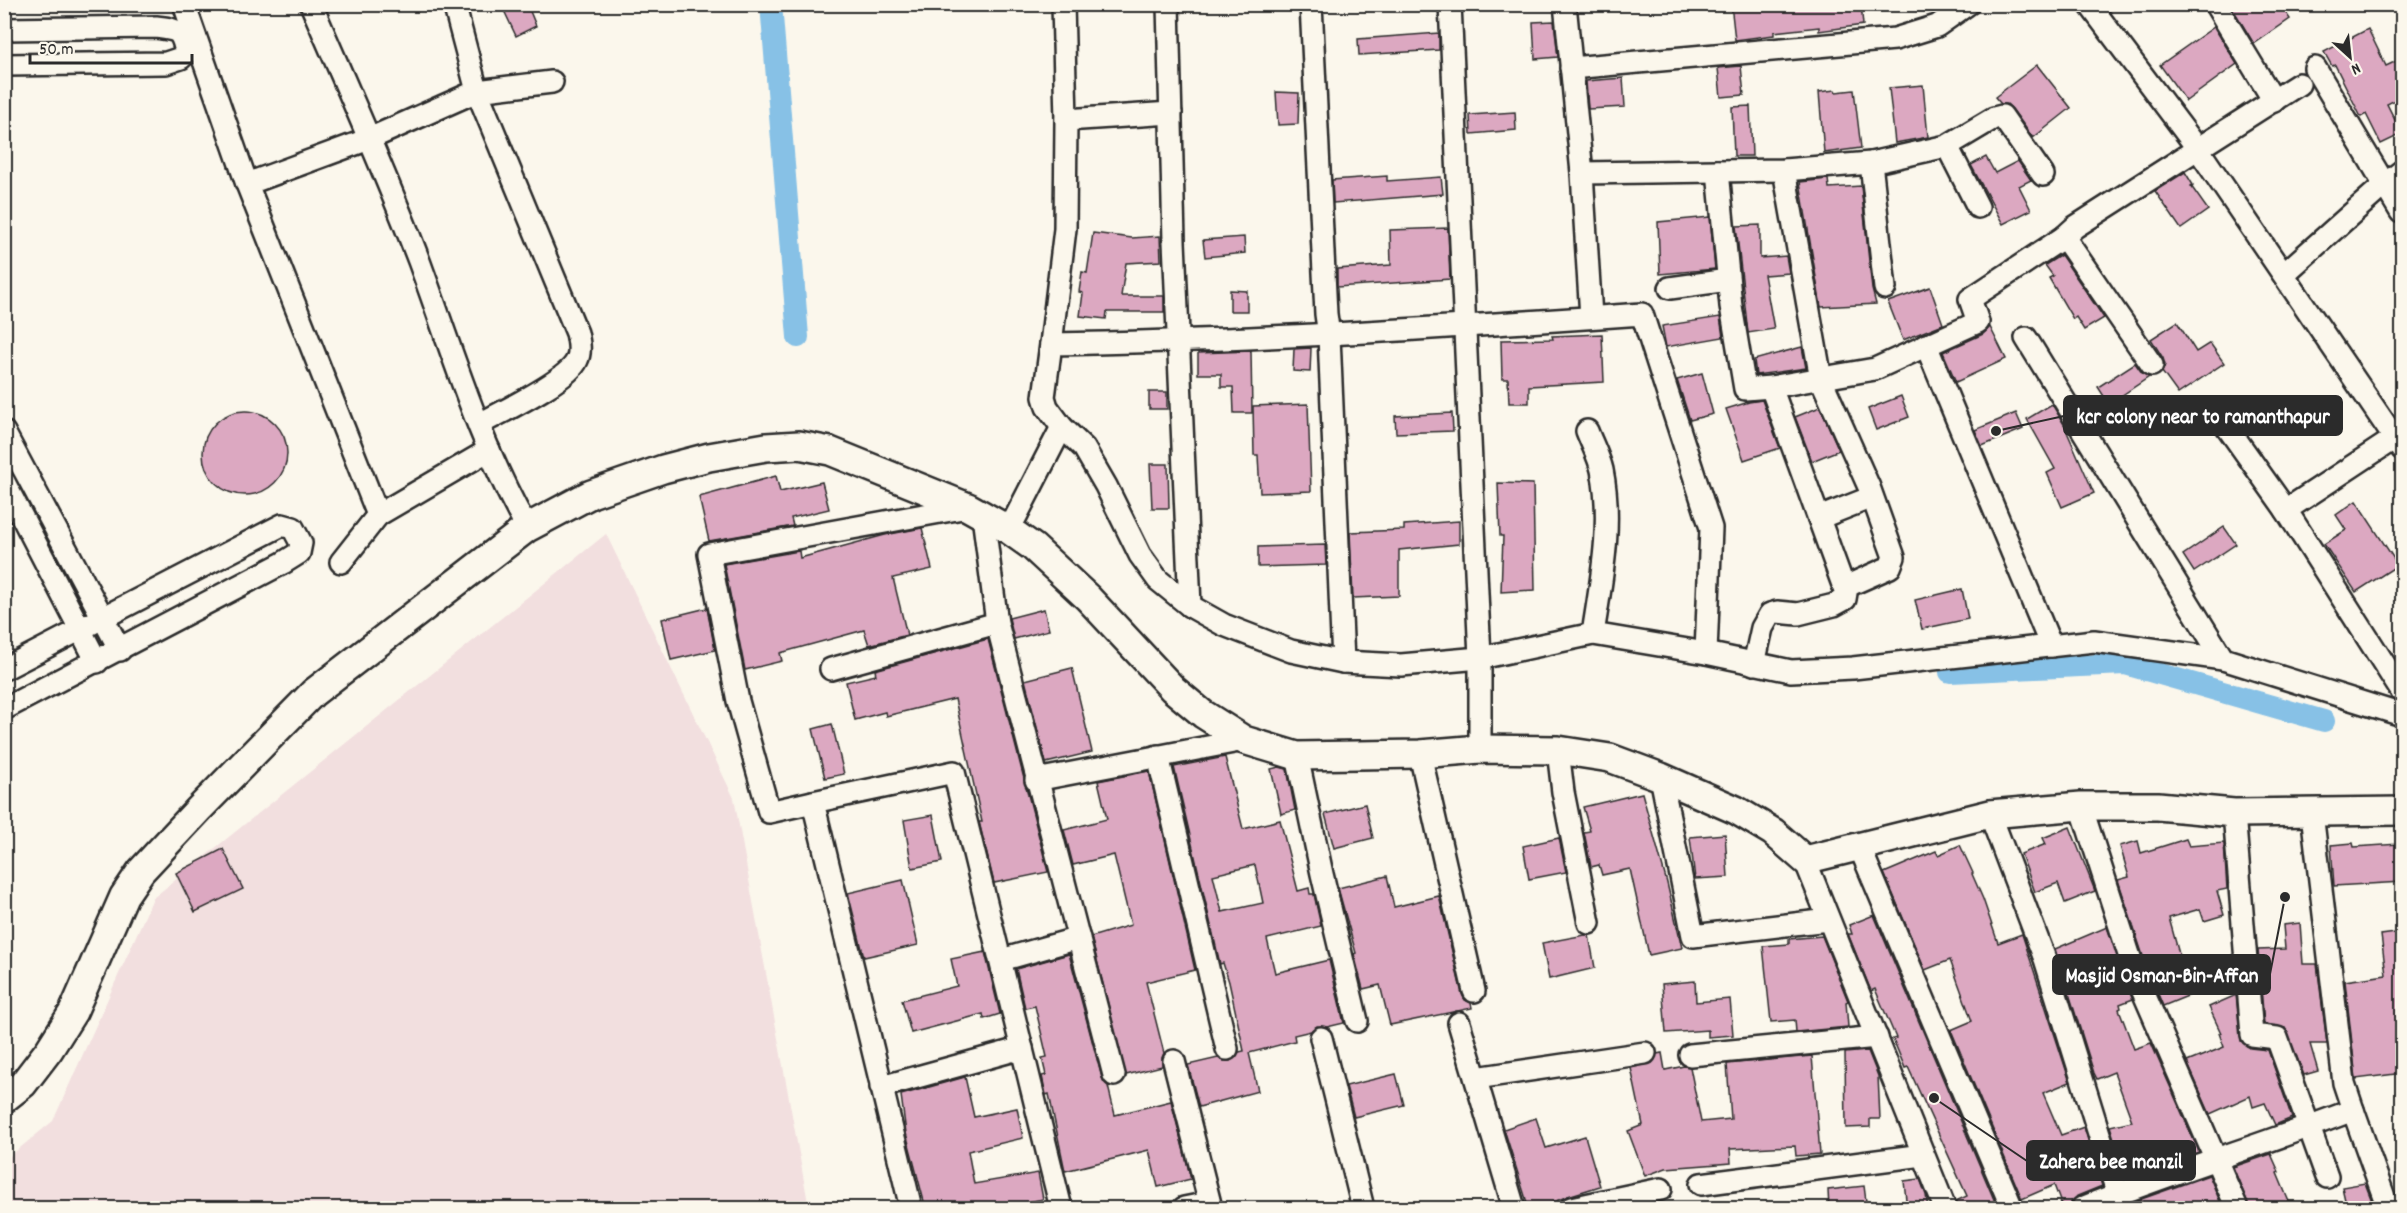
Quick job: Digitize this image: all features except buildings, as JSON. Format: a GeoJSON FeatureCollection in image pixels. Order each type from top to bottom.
{"type":"FeatureCollection","features":[{"type":"Feature","properties":{"kind":"street"},"geometry":{"type":"LineString","coordinates":[[184,4],[247,184],[378,515]]}},
{"type":"Feature","properties":{"kind":"street"},"geometry":{"type":"LineString","coordinates":[[311,4],[417,257],[491,455],[521,517]]}},
{"type":"Feature","properties":{"kind":"street"},"geometry":{"type":"LineString","coordinates":[[454,4],[477,91],[577,333],[579,345],[579,357],[567,373],[480,424]]}},
{"type":"Feature","properties":{"kind":"street"},"geometry":{"type":"LineString","coordinates":[[1063,4],[1066,120],[1065,229],[1044,397],[1058,434],[1084,448],[1096,466],[1146,564],[1158,580],[1190,606],[1224,625],[1291,651],[1343,662],[1401,665],[1480,666],[1593,634],[1706,653],[1791,671],[1852,668],[2094,641],[2223,659],[2403,715]]}},
{"type":"Feature","properties":{"kind":"street"},"geometry":{"type":"LineString","coordinates":[[1168,4],[1190,606]]}},
{"type":"Feature","properties":{"kind":"street"},"geometry":{"type":"LineString","coordinates":[[1311,4],[1326,314],[1329,336],[1343,662]]}},
{"type":"Feature","properties":{"kind":"street"},"geometry":{"type":"LineString","coordinates":[[1450,4],[1480,666],[1480,749]]}},
{"type":"Feature","properties":{"kind":"street"},"geometry":{"type":"LineString","coordinates":[[1565,4],[1582,172],[1591,317]]}},
{"type":"Feature","properties":{"kind":"street"},"geometry":{"type":"LineString","coordinates":[[1571,68],[1895,39],[1937,26],[1968,4]]}},
{"type":"Feature","properties":{"kind":"street"},"geometry":{"type":"LineString","coordinates":[[2089,4],[2198,149],[2399,443],[2286,510]]}},
{"type":"Feature","properties":{"kind":"street"},"geometry":{"type":"LineString","coordinates":[[2217,7],[2274,101]]}},
{"type":"Feature","properties":{"kind":"street"},"geometry":{"type":"LineString","coordinates":[[4,29],[156,27],[176,30],[183,37],[186,52],[181,58],[166,63],[4,65]]}},
{"type":"Feature","properties":{"kind":"street"},"geometry":{"type":"LineString","coordinates":[[2315,68],[2401,212]]}},
{"type":"Feature","properties":{"kind":"street"},"geometry":{"type":"LineString","coordinates":[[247,184],[369,139],[477,91],[552,82]]}},
{"type":"Feature","properties":{"kind":"street"},"geometry":{"type":"LineString","coordinates":[[1718,171],[1728,280],[1745,389],[1772,387],[1875,369],[1978,322],[1970,299],[2064,237],[2075,227],[2299,84]]}},
{"type":"Feature","properties":{"kind":"street"},"geometry":{"type":"LineString","coordinates":[[1066,120],[1171,113]]}},
{"type":"Feature","properties":{"kind":"street"},"geometry":{"type":"LineString","coordinates":[[1582,172],[1784,170],[1871,163],[1947,146],[1994,118],[2002,116],[2043,175]]}},
{"type":"Feature","properties":{"kind":"street"},"geometry":{"type":"LineString","coordinates":[[1947,146],[1978,207]]}},
{"type":"Feature","properties":{"kind":"street"},"geometry":{"type":"LineString","coordinates":[[1871,163],[1885,288]]}},
{"type":"Feature","properties":{"kind":"street"},"geometry":{"type":"LineString","coordinates":[[1784,170],[1821,379],[1872,497],[1894,557],[1890,567],[1845,588]]}},
{"type":"Feature","properties":{"kind":"street"},"geometry":{"type":"LineString","coordinates":[[2284,274],[2385,184],[2403,171]]}},
{"type":"Feature","properties":{"kind":"street"},"geometry":{"type":"LineString","coordinates":[[2064,237],[2152,365]]}},
{"type":"Feature","properties":{"kind":"street"},"geometry":{"type":"LineString","coordinates":[[1670,288],[1728,280]]}},
{"type":"Feature","properties":{"kind":"street"},"geometry":{"type":"LineString","coordinates":[[1051,344],[1329,336],[1642,314],[1711,528],[1706,653]]}},
{"type":"Feature","properties":{"kind":"street"},"geometry":{"type":"LineString","coordinates":[[2025,339],[2223,659]]}},
{"type":"Feature","properties":{"kind":"street"},"geometry":{"type":"LineString","coordinates":[[1926,345],[2050,646]]}},
{"type":"Feature","properties":{"kind":"street"},"geometry":{"type":"LineString","coordinates":[[1754,664],[1762,628],[1770,614],[1777,612],[1798,614],[1834,605],[1845,599],[1845,588],[1772,387]]}},
{"type":"Feature","properties":{"kind":"street"},"geometry":{"type":"LineString","coordinates":[[2220,417],[2286,510],[2403,692]]}},
{"type":"Feature","properties":{"kind":"street"},"geometry":{"type":"LineString","coordinates":[[1587,431],[1602,470],[1606,507],[1604,559],[1593,634]]}},
{"type":"Feature","properties":{"kind":"street"},"geometry":{"type":"LineString","coordinates":[[4,432],[120,650]]}},
{"type":"Feature","properties":{"kind":"street"},"geometry":{"type":"LineString","coordinates":[[1009,530],[1058,434]]}},
{"type":"Feature","properties":{"kind":"street"},"geometry":{"type":"LineString","coordinates":[[4,1099],[22,1084],[49,1050],[73,1012],[124,896],[162,848],[313,693],[521,517],[663,469],[709,457],[766,447],[798,445],[830,451],[976,511],[1009,530],[1033,547],[1088,598],[1173,689],[1203,714],[1244,740],[1297,756],[1420,754],[1480,749],[1558,750],[1610,758],[1661,777],[1736,810],[1773,832],[1805,860],[1945,1209]]}},
{"type":"Feature","properties":{"kind":"street"},"geometry":{"type":"LineString","coordinates":[[340,562],[378,515],[491,455]]}},
{"type":"Feature","properties":{"kind":"street"},"geometry":{"type":"LineString","coordinates":[[4,482],[97,663]]}},
{"type":"Feature","properties":{"kind":"street"},"geometry":{"type":"LineString","coordinates":[[1819,518],[1872,497]]}},
{"type":"Feature","properties":{"kind":"street"},"geometry":{"type":"LineString","coordinates":[[976,511],[997,623],[1114,1075]]}},
{"type":"Feature","properties":{"kind":"street"},"geometry":{"type":"LineString","coordinates":[[976,511],[709,554],[738,701],[769,812],[954,772],[1061,1209]]}},
{"type":"Feature","properties":{"kind":"street"},"geometry":{"type":"LineString","coordinates":[[4,669],[282,525],[293,528],[301,543],[299,553],[283,563],[97,663],[4,709]]}},
{"type":"Feature","properties":{"kind":"street"},"geometry":{"type":"LineString","coordinates":[[831,669],[997,623]]}},
{"type":"Feature","properties":{"kind":"street"},"geometry":{"type":"LineString","coordinates":[[1036,780],[1244,740]]}},
{"type":"Feature","properties":{"kind":"street"},"geometry":{"type":"LineString","coordinates":[[1558,750],[1563,792],[1590,923]]}},
{"type":"Feature","properties":{"kind":"street"},"geometry":{"type":"LineString","coordinates":[[1420,754],[1474,991]]}},
{"type":"Feature","properties":{"kind":"street"},"geometry":{"type":"LineString","coordinates":[[1158,756],[1227,1049]]}},
{"type":"Feature","properties":{"kind":"street"},"geometry":{"type":"LineString","coordinates":[[1297,756],[1357,1021]]}},
{"type":"Feature","properties":{"kind":"street"},"geometry":{"type":"LineString","coordinates":[[1661,777],[1693,936],[1828,920]]}},
{"type":"Feature","properties":{"kind":"street"},"geometry":{"type":"LineString","coordinates":[[813,802],[911,1209]]}},
{"type":"Feature","properties":{"kind":"street"},"geometry":{"type":"LineString","coordinates":[[1805,860],[1990,814],[2081,806],[2158,806],[2234,813],[2403,811]]}},
{"type":"Feature","properties":{"kind":"street"},"geometry":{"type":"LineString","coordinates":[[2081,806],[2135,973],[2217,1157],[2237,1209]]}},
{"type":"Feature","properties":{"kind":"street"},"geometry":{"type":"LineString","coordinates":[[2234,813],[2252,1035],[2277,1038],[2327,1177]]}},
{"type":"Feature","properties":{"kind":"street"},"geometry":{"type":"LineString","coordinates":[[2312,813],[2344,1083],[2388,1209]]}},
{"type":"Feature","properties":{"kind":"street"},"geometry":{"type":"LineString","coordinates":[[1990,814],[2045,959],[2119,1201]]}},
{"type":"Feature","properties":{"kind":"street"},"geometry":{"type":"LineString","coordinates":[[1860,848],[2012,1209]]}},
{"type":"Feature","properties":{"kind":"street"},"geometry":{"type":"LineString","coordinates":[[1001,960],[1079,938]]}},
{"type":"Feature","properties":{"kind":"street"},"geometry":{"type":"LineString","coordinates":[[1459,1023],[1514,1209]]}},
{"type":"Feature","properties":{"kind":"street"},"geometry":{"type":"LineString","coordinates":[[1690,1055],[1877,1037]]}},
{"type":"Feature","properties":{"kind":"street"},"geometry":{"type":"LineString","coordinates":[[1321,1038],[1363,1209]]}},
{"type":"Feature","properties":{"kind":"street"},"geometry":{"type":"LineString","coordinates":[[881,1087],[1022,1048]]}},
{"type":"Feature","properties":{"kind":"street"},"geometry":{"type":"LineString","coordinates":[[1476,1078],[1645,1053]]}},
{"type":"Feature","properties":{"kind":"street"},"geometry":{"type":"LineString","coordinates":[[1174,1061],[1210,1206],[1184,1209]]}},
{"type":"Feature","properties":{"kind":"street"},"geometry":{"type":"LineString","coordinates":[[2082,1209],[2119,1201],[2217,1157],[2353,1110]]}},
{"type":"Feature","properties":{"kind":"street"},"geometry":{"type":"LineString","coordinates":[[1701,1184],[1923,1155]]}},
{"type":"Feature","properties":{"kind":"street"},"geometry":{"type":"LineString","coordinates":[[1571,1209],[1661,1189]]}},
{"type":"Feature","properties":{"kind":"shaded area"},"geometry":{"type":"Polygon","coordinates":[[[606,534],[734,798],[809,1208],[5,1208],[5,1160],[53,1121],[153,898],[606,534]]]}},
{"type":"Feature","properties":{"kind":"waterway"},"geometry":{"type":"LineString","coordinates":[[771,4],[798,337]]}},
{"type":"Feature","properties":{"kind":"waterway"},"geometry":{"type":"LineString","coordinates":[[1950,672],[2125,664],[2324,721]]}},
{"type":"Feature","properties":{"kind":"place","name":"kcr colony near to ramanthapur"},"geometry":{"type":"Point","coordinates":[1996,431]}},
{"type":"Feature","properties":{"kind":"place","name":"Masjid Osman-Bin-Affan"},"geometry":{"type":"Point","coordinates":[2285,897]}},
{"type":"Feature","properties":{"kind":"place","name":"Zahera bee manzil"},"geometry":{"type":"Point","coordinates":[1934,1098]}}]}
